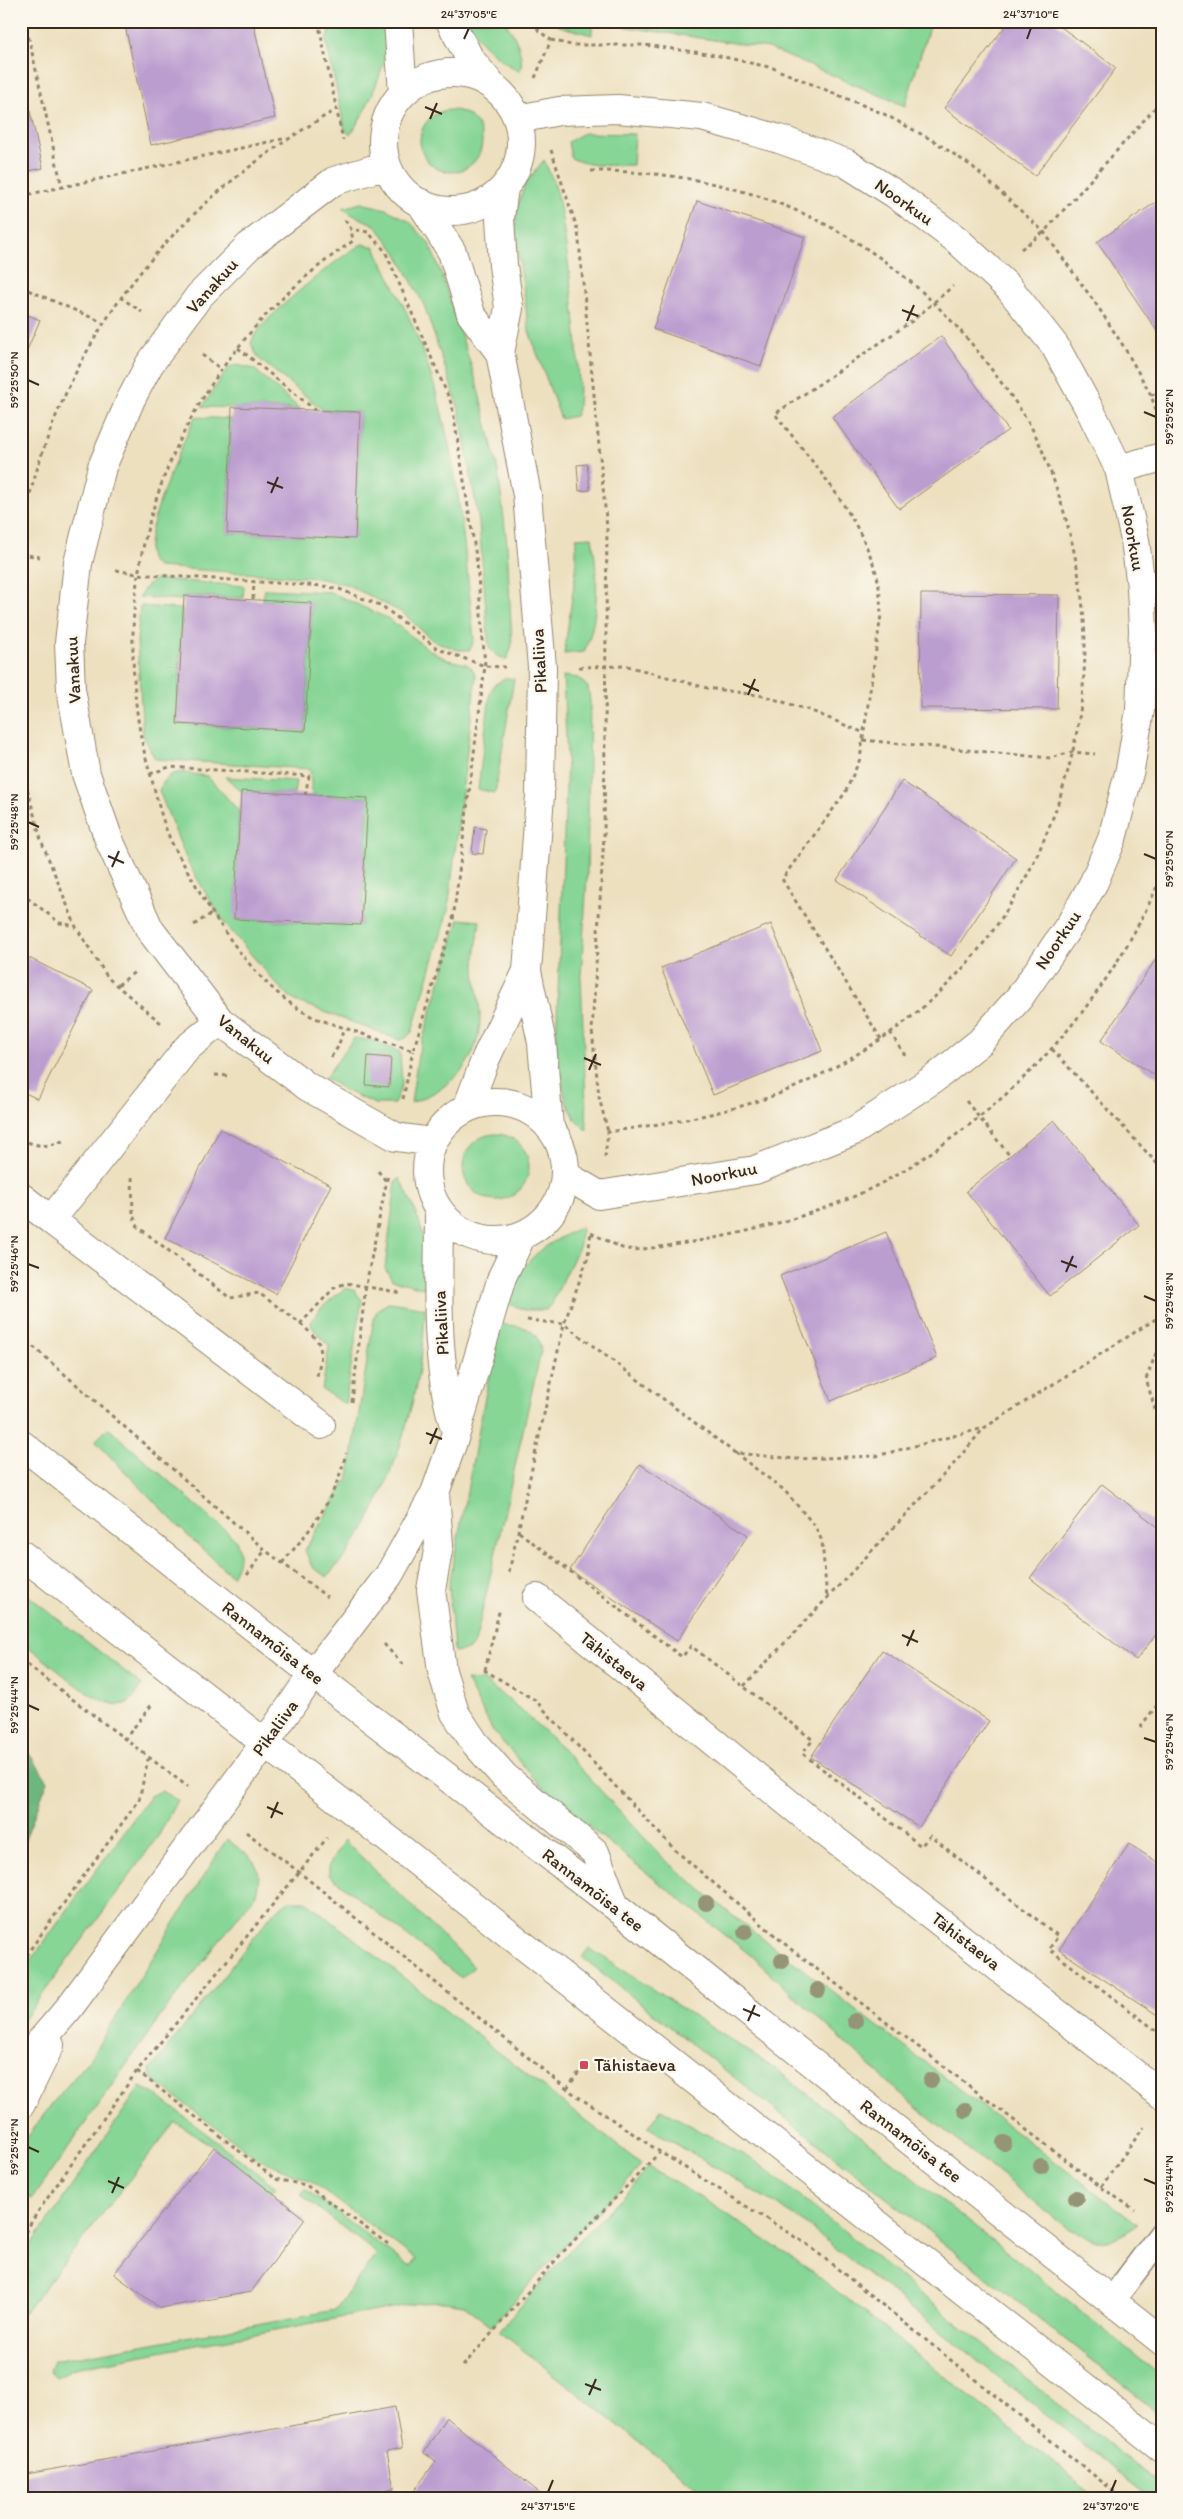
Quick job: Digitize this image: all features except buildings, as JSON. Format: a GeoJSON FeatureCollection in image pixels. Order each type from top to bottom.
{"type":"FeatureCollection","features":[{"type":"Feature","properties":{"kind":"street"},"geometry":{"type":"LineString","coordinates":[[398,21],[403,93]]}},
{"type":"Feature","properties":{"kind":"street"},"geometry":{"type":"LineString","coordinates":[[450,21],[470,59],[506,99],[529,118],[521,138],[520,155],[514,173],[504,188],[486,202],[465,209],[442,210],[421,203],[407,194],[395,181],[387,165],[383,146],[384,127],[391,109],[403,93],[421,79],[444,73],[467,74],[489,82]]}},
{"type":"Feature","properties":{"kind":"street","name":"Noorkuu"},"geometry":{"type":"LineString","coordinates":[[529,118],[559,111],[618,109],[702,117],[779,139],[846,163],[887,189],[957,240],[1009,288],[1055,346],[1091,412],[1119,469],[1135,540],[1141,587],[1143,630],[1140,710],[1133,754],[1112,839],[1094,882],[1071,924],[1018,998],[980,1042],[935,1078],[854,1131],[755,1170],[599,1195]]}},
{"type":"Feature","properties":{"kind":"street","name":"Vanakuu"},"geometry":{"type":"LineString","coordinates":[[387,165],[334,180],[250,246],[199,296],[149,365],[131,399],[102,467],[78,563],[69,643],[71,689],[86,774],[109,840],[150,930],[220,1021],[308,1087],[396,1137],[433,1142]]}},
{"type":"Feature","properties":{"kind":"street"},"geometry":{"type":"LineString","coordinates":[[500,353],[509,308],[503,265],[500,218],[504,188]]}},
{"type":"Feature","properties":{"kind":"street"},"geometry":{"type":"LineString","coordinates":[[421,203],[452,252],[471,314],[500,353]]}},
{"type":"Feature","properties":{"kind":"street","name":"Pikaliiva"},"geometry":{"type":"LineString","coordinates":[[500,353],[527,495],[542,667],[540,795],[527,971]]}},
{"type":"Feature","properties":{"kind":"street"},"geometry":{"type":"LineString","coordinates":[[1119,469],[1162,457]]}},
{"type":"Feature","properties":{"kind":"street"},"geometry":{"type":"LineString","coordinates":[[467,1108],[486,1058],[527,971]]}},
{"type":"Feature","properties":{"kind":"street"},"geometry":{"type":"LineString","coordinates":[[527,971],[542,1043],[549,1127]]}},
{"type":"Feature","properties":{"kind":"street"},"geometry":{"type":"LineString","coordinates":[[51,1220],[187,1048],[220,1021]]}},
{"type":"Feature","properties":{"kind":"street"},"geometry":{"type":"LineString","coordinates":[[489,1103],[511,1103],[532,1112],[549,1127],[558,1141],[564,1158],[565,1175],[561,1195],[552,1212],[538,1226],[522,1235],[499,1240],[476,1237],[455,1227],[439,1210],[431,1195],[427,1177],[428,1159],[433,1142],[442,1128],[453,1117],[467,1108],[489,1103]]}},
{"type":"Feature","properties":{"kind":"street"},"geometry":{"type":"LineString","coordinates":[[565,1175],[599,1195]]}},
{"type":"Feature","properties":{"kind":"street"},"geometry":{"type":"LineString","coordinates":[[21,1197],[321,1425]]}},
{"type":"Feature","properties":{"kind":"street","name":"Pikaliiva"},"geometry":{"type":"LineString","coordinates":[[439,1210],[438,1330],[448,1409],[456,1433]]}},
{"type":"Feature","properties":{"kind":"street","name":"Pikaliiva"},"geometry":{"type":"LineString","coordinates":[[21,2064],[68,2008],[265,1742],[313,1674],[389,1575],[435,1492],[456,1433],[502,1277],[522,1235]]}},
{"type":"Feature","properties":{"kind":"street","name":"Rannamõisa tee"},"geometry":{"type":"LineString","coordinates":[[21,1444],[313,1674],[615,1906],[1112,2299],[1162,2341]]}},
{"type":"Feature","properties":{"kind":"street"},"geometry":{"type":"LineString","coordinates":[[435,1492],[439,1545],[431,1590],[442,1671],[455,1712],[475,1742],[504,1776],[595,1852],[615,1906]]}},
{"type":"Feature","properties":{"kind":"street"},"geometry":{"type":"LineString","coordinates":[[21,1554],[265,1742],[1162,2448]]}},
{"type":"Feature","properties":{"kind":"street","name":"Tähistaeva"},"geometry":{"type":"LineString","coordinates":[[537,1598],[808,1819],[1162,2095]]}},
{"type":"Feature","properties":{"kind":"street","name":"Pikaliiva"},"geometry":{"type":"LineString","coordinates":[[21,2104],[68,2008]]}},
{"type":"Feature","properties":{"kind":"lane"},"geometry":{"type":"LineString","coordinates":[[1112,2299],[1162,2234]]}},
{"type":"Feature","properties":{"kind":"path"},"geometry":{"type":"LineString","coordinates":[[25,21],[62,187]]}},
{"type":"Feature","properties":{"kind":"path"},"geometry":{"type":"LineString","coordinates":[[318,21],[343,140],[334,180],[337,210],[351,229],[353,240],[286,293],[238,348],[197,405],[167,466],[149,519],[137,574],[132,624],[133,675],[138,726],[150,774],[173,846],[212,913],[252,966],[299,1010],[315,1018],[413,1051]]}},
{"type":"Feature","properties":{"kind":"path"},"geometry":{"type":"LineString","coordinates":[[508,1576],[564,1324],[588,1257],[590,1232],[599,1195],[608,1132],[599,1097],[592,1030],[604,836],[607,528],[578,231],[529,118],[535,78],[551,40],[539,31],[534,21]]}},
{"type":"Feature","properties":{"kind":"path"},"geometry":{"type":"LineString","coordinates":[[881,1039],[782,879],[845,793],[860,759],[881,615],[875,569],[853,520],[826,480],[775,414],[935,303],[964,276],[987,269],[1009,259],[1044,232],[1162,100]]}},
{"type":"Feature","properties":{"kind":"path"},"geometry":{"type":"LineString","coordinates":[[21,533],[31,486],[53,421],[102,322],[142,270],[199,207],[243,170],[290,137],[337,110]]}},
{"type":"Feature","properties":{"kind":"path"},"geometry":{"type":"LineString","coordinates":[[21,196],[290,137]]}},
{"type":"Feature","properties":{"kind":"path"},"geometry":{"type":"LineString","coordinates":[[591,171],[637,171],[692,178],[754,194],[804,213],[846,236],[896,270],[935,303],[971,343],[1021,412],[1039,442],[1066,521],[1076,561],[1085,643],[1083,688],[1072,752],[1061,792],[1032,867],[1018,894],[973,955],[944,988],[917,1012],[881,1039],[817,1077],[731,1110],[608,1132]]}},
{"type":"Feature","properties":{"kind":"path"},"geometry":{"type":"LineString","coordinates":[[351,229],[368,232],[385,251],[452,405],[477,563],[485,666],[453,920],[413,1051],[366,1285],[351,1404]]}},
{"type":"Feature","properties":{"kind":"path"},"geometry":{"type":"LineString","coordinates":[[21,287],[102,322]]}},
{"type":"Feature","properties":{"kind":"path"},"geometry":{"type":"LineString","coordinates":[[238,348],[315,410]]}},
{"type":"Feature","properties":{"kind":"path"},"geometry":{"type":"LineString","coordinates":[[1151,395],[1162,392]]}},
{"type":"Feature","properties":{"kind":"path"},"geometry":{"type":"LineString","coordinates":[[21,554],[137,574],[323,586],[340,589],[382,606],[438,648],[485,666],[627,666],[707,688],[764,696],[808,710],[864,733]]}},
{"type":"Feature","properties":{"kind":"path"},"geometry":{"type":"LineString","coordinates":[[252,599],[254,582]]}},
{"type":"Feature","properties":{"kind":"path"},"geometry":{"type":"LineString","coordinates":[[863,740],[1050,758],[1072,752],[1133,754]]}},
{"type":"Feature","properties":{"kind":"path"},"geometry":{"type":"LineString","coordinates":[[150,774],[169,767],[308,776],[305,795]]}},
{"type":"Feature","properties":{"kind":"path"},"geometry":{"type":"LineString","coordinates":[[21,893],[60,923],[76,926]]}},
{"type":"Feature","properties":{"kind":"path"},"geometry":{"type":"LineString","coordinates":[[1052,1049],[1162,1169]]}},
{"type":"Feature","properties":{"kind":"path"},"geometry":{"type":"LineString","coordinates":[[106,1150],[120,1160],[131,1172],[133,1181],[133,1215],[138,1227],[230,1298],[259,1293],[300,1324],[319,1344],[321,1358],[316,1380]]}},
{"type":"Feature","properties":{"kind":"path"},"geometry":{"type":"LineString","coordinates":[[744,1686],[952,1466],[984,1428],[1162,1315]]}},
{"type":"Feature","properties":{"kind":"path"},"geometry":{"type":"LineString","coordinates":[[564,1324],[784,1490],[815,1526],[822,1541],[827,1598]]}},
{"type":"Feature","properties":{"kind":"path"},"geometry":{"type":"LineString","coordinates":[[21,1336],[265,1550],[318,1591]]}},
{"type":"Feature","properties":{"kind":"path"},"geometry":{"type":"LineString","coordinates":[[1162,1338],[1146,1378],[1156,1412],[1162,1420]]}},
{"type":"Feature","properties":{"kind":"path"},"geometry":{"type":"LineString","coordinates":[[735,1453],[796,1459],[850,1458],[901,1450],[984,1428]]}},
{"type":"Feature","properties":{"kind":"path"},"geometry":{"type":"LineString","coordinates":[[282,1563],[317,1522],[340,1476],[346,1451]]}},
{"type":"Feature","properties":{"kind":"path"},"geometry":{"type":"LineString","coordinates":[[519,1532],[682,1657],[691,1646],[744,1686],[813,1740],[802,1753],[921,1846],[930,1836],[1058,1936],[1049,1949],[1162,2035]]}},
{"type":"Feature","properties":{"kind":"path"},"geometry":{"type":"LineString","coordinates":[[246,1577],[265,1550]]}},
{"type":"Feature","properties":{"kind":"path"},"geometry":{"type":"LineString","coordinates":[[485,1670],[501,1603]]}},
{"type":"Feature","properties":{"kind":"path"},"geometry":{"type":"LineString","coordinates":[[377,1637],[409,1671]]}},
{"type":"Feature","properties":{"kind":"path"},"geometry":{"type":"LineString","coordinates":[[21,1660],[148,1759],[182,1783]]}},
{"type":"Feature","properties":{"kind":"path"},"geometry":{"type":"LineString","coordinates":[[477,1669],[485,1670],[535,1700],[675,1850],[792,1950],[1101,2187],[1139,2213]]}},
{"type":"Feature","properties":{"kind":"path"},"geometry":{"type":"LineString","coordinates":[[124,1740],[156,1699]]}},
{"type":"Feature","properties":{"kind":"path"},"geometry":{"type":"LineString","coordinates":[[1140,1727],[1162,1699]]}},
{"type":"Feature","properties":{"kind":"path"},"geometry":{"type":"LineString","coordinates":[[21,1962],[139,1800],[148,1759]]}},
{"type":"Feature","properties":{"kind":"path"},"geometry":{"type":"LineString","coordinates":[[244,1830],[566,2089],[660,2152],[808,2245],[1122,2498]]}},
{"type":"Feature","properties":{"kind":"path"},"geometry":{"type":"LineString","coordinates":[[21,2239],[37,2213],[137,2071],[332,1832]]}},
{"type":"Feature","properties":{"kind":"path"},"geometry":{"type":"LineString","coordinates":[[566,2089],[584,2065]]}},
{"type":"Feature","properties":{"kind":"path"},"geometry":{"type":"LineString","coordinates":[[137,2071],[275,2179],[306,2184],[388,2244]]}},
{"type":"Feature","properties":{"kind":"path"},"geometry":{"type":"LineString","coordinates":[[1101,2187],[1145,2126]]}},
{"type":"Feature","properties":{"kind":"path"},"geometry":{"type":"LineString","coordinates":[[463,2366],[562,2253],[660,2152]]}},
{"type":"Feature","properties":{"kind":"green space"},"geometry":{"type":"Polygon","coordinates":[[[341,21],[382,21],[387,38],[386,51],[379,77],[362,115],[350,135],[345,130],[326,40],[331,27],[341,21]]]}},
{"type":"Feature","properties":{"kind":"green space"},"geometry":{"type":"Polygon","coordinates":[[[467,21],[504,21],[518,45],[521,59],[520,72],[483,44],[467,21]]]}},
{"type":"Feature","properties":{"kind":"green space"},"geometry":{"type":"Polygon","coordinates":[[[554,21],[931,21],[905,106],[768,48],[592,22],[592,35],[559,26],[554,21]]]}},
{"type":"Feature","properties":{"kind":"green space"},"geometry":{"type":"Polygon","coordinates":[[[445,110],[457,110],[473,119],[480,129],[482,141],[480,153],[473,163],[457,172],[445,172],[434,167],[425,158],[420,147],[420,135],[425,124],[434,115],[445,110]]]}},
{"type":"Feature","properties":{"kind":"green space"},"geometry":{"type":"Polygon","coordinates":[[[584,133],[635,134],[633,165],[594,165],[571,158],[568,142],[584,133]]]}},
{"type":"Feature","properties":{"kind":"green space"},"geometry":{"type":"Polygon","coordinates":[[[544,160],[556,188],[560,209],[574,308],[577,345],[579,377],[578,402],[575,416],[561,419],[529,331],[515,227],[517,207],[525,184],[544,160]]]}},
{"type":"Feature","properties":{"kind":"green space"},"geometry":{"type":"Polygon","coordinates":[[[361,203],[386,209],[409,221],[429,243],[441,273],[476,381],[498,470],[507,544],[512,645],[507,660],[497,656],[489,648],[479,522],[459,409],[424,305],[396,252],[375,225],[349,213],[343,208],[361,203]]]}},
{"type":"Feature","properties":{"kind":"green space"},"geometry":{"type":"Polygon","coordinates":[[[362,244],[375,247],[405,309],[421,347],[443,419],[451,455],[462,529],[474,640],[470,650],[458,650],[432,640],[403,613],[346,584],[316,578],[158,567],[150,559],[149,547],[157,510],[195,417],[231,419],[227,533],[355,538],[360,412],[323,410],[258,358],[251,343],[257,333],[283,305],[336,261],[362,244]]]}},
{"type":"Feature","properties":{"kind":"green space"},"geometry":{"type":"Polygon","coordinates":[[[237,365],[254,369],[300,409],[202,407],[229,367],[237,365]]]}},
{"type":"Feature","properties":{"kind":"green space"},"geometry":{"type":"Polygon","coordinates":[[[592,537],[596,566],[593,624],[584,652],[564,654],[576,571],[576,538],[592,537]]]}},
{"type":"Feature","properties":{"kind":"green space"},"geometry":{"type":"Polygon","coordinates":[[[157,579],[244,586],[243,598],[184,596],[184,600],[139,597],[147,585],[157,579]]]}},
{"type":"Feature","properties":{"kind":"green space"},"geometry":{"type":"Polygon","coordinates":[[[265,589],[330,592],[389,619],[428,649],[448,660],[466,664],[472,668],[476,676],[448,910],[412,1032],[406,1038],[400,1040],[295,1001],[278,986],[221,919],[188,863],[159,791],[163,783],[173,774],[184,773],[207,776],[239,811],[235,919],[361,925],[368,798],[312,795],[310,769],[155,759],[143,735],[137,641],[140,606],[182,609],[177,724],[305,731],[312,603],[263,600],[265,589]]]}},
{"type":"Feature","properties":{"kind":"green space"},"geometry":{"type":"Polygon","coordinates":[[[563,676],[578,678],[588,687],[590,701],[587,876],[581,976],[587,1131],[575,1119],[565,1099],[556,1043],[567,760],[563,676]]]}},
{"type":"Feature","properties":{"kind":"green space"},"geometry":{"type":"Polygon","coordinates":[[[505,678],[514,679],[495,793],[478,789],[490,694],[494,685],[505,678]]]}},
{"type":"Feature","properties":{"kind":"green space"},"geometry":{"type":"Polygon","coordinates":[[[225,777],[296,781],[294,794],[241,791],[225,777]]]}},
{"type":"Feature","properties":{"kind":"green space"},"geometry":{"type":"Polygon","coordinates":[[[459,919],[480,921],[475,961],[480,1013],[476,1045],[462,1070],[452,1080],[426,1097],[411,1103],[418,1055],[459,919]]]}},
{"type":"Feature","properties":{"kind":"green space"},"geometry":{"type":"Polygon","coordinates":[[[354,1038],[374,1041],[400,1052],[402,1084],[394,1104],[375,1104],[348,1092],[325,1078],[354,1038]]]}},
{"type":"Feature","properties":{"kind":"green space"},"geometry":{"type":"Polygon","coordinates":[[[496,1134],[509,1137],[519,1144],[526,1154],[529,1167],[526,1180],[519,1190],[509,1197],[496,1200],[483,1197],[473,1190],[466,1180],[463,1167],[466,1154],[473,1144],[483,1137],[496,1134]]]}},
{"type":"Feature","properties":{"kind":"green space"},"geometry":{"type":"Polygon","coordinates":[[[399,1178],[417,1216],[426,1247],[427,1275],[424,1288],[392,1280],[385,1268],[396,1182],[399,1178]]]}},
{"type":"Feature","properties":{"kind":"green space"},"geometry":{"type":"Polygon","coordinates":[[[581,1227],[580,1245],[552,1303],[546,1310],[525,1310],[504,1302],[526,1264],[534,1256],[554,1241],[581,1227]]]}},
{"type":"Feature","properties":{"kind":"green space"},"geometry":{"type":"Polygon","coordinates":[[[345,1288],[354,1290],[362,1300],[345,1404],[322,1390],[329,1346],[312,1327],[311,1322],[321,1308],[345,1288]]]}},
{"type":"Feature","properties":{"kind":"green space"},"geometry":{"type":"Polygon","coordinates":[[[390,1302],[425,1308],[419,1370],[412,1402],[393,1467],[380,1497],[349,1551],[327,1577],[312,1567],[305,1550],[349,1476],[374,1317],[378,1309],[390,1302]]]}},
{"type":"Feature","properties":{"kind":"green space"},"geometry":{"type":"Polygon","coordinates":[[[499,1324],[521,1327],[532,1332],[539,1342],[541,1351],[475,1643],[468,1650],[454,1652],[449,1585],[499,1324]]]}},
{"type":"Feature","properties":{"kind":"green space"},"geometry":{"type":"Polygon","coordinates":[[[108,1428],[236,1540],[239,1558],[232,1576],[185,1533],[95,1441],[108,1428]]]}},
{"type":"Feature","properties":{"kind":"green space"},"geometry":{"type":"Polygon","coordinates":[[[21,1590],[142,1685],[137,1694],[124,1704],[113,1704],[100,1699],[71,1681],[21,1641],[21,1590]]]}},
{"type":"Feature","properties":{"kind":"green space"},"geometry":{"type":"Polygon","coordinates":[[[466,1680],[484,1681],[515,1705],[554,1740],[664,1859],[737,1919],[1138,2225],[1118,2237],[1103,2240],[1096,2240],[1067,2228],[913,2105],[749,1954],[550,1796],[493,1731],[466,1680]]]}},
{"type":"Feature","properties":{"kind":"green space"},"geometry":{"type":"Polygon","coordinates":[[[21,1742],[48,1781],[21,1849],[21,1742]]]}},
{"type":"Feature","properties":{"kind":"green space"},"geometry":{"type":"Polygon","coordinates":[[[161,1791],[177,1800],[159,1835],[21,2024],[21,1974],[150,1796],[161,1791]]]}},
{"type":"Feature","properties":{"kind":"green space"},"geometry":{"type":"Polygon","coordinates":[[[227,1839],[249,1856],[257,1867],[258,1883],[256,1894],[162,2014],[32,2199],[21,2192],[21,2146],[54,2101],[87,2063],[227,1839]]]}},
{"type":"Feature","properties":{"kind":"green space"},"geometry":{"type":"Polygon","coordinates":[[[344,1840],[474,1967],[461,1978],[329,1875],[329,1865],[344,1840]]]}},
{"type":"Feature","properties":{"kind":"green space"},"geometry":{"type":"Polygon","coordinates":[[[289,1901],[306,1901],[641,2164],[628,2181],[562,2248],[492,2326],[464,2305],[445,2302],[418,2303],[75,2368],[56,2377],[49,2370],[53,2361],[335,2310],[377,2254],[300,2194],[305,2189],[410,2267],[416,2259],[311,2181],[256,2158],[152,2079],[150,2070],[274,1912],[289,1901]]]}},
{"type":"Feature","properties":{"kind":"green space"},"geometry":{"type":"Polygon","coordinates":[[[589,1948],[777,2070],[1162,2377],[1162,2416],[582,1957],[589,1948]]]}},
{"type":"Feature","properties":{"kind":"green space"},"geometry":{"type":"Polygon","coordinates":[[[140,2087],[152,2092],[276,2187],[271,2193],[214,2147],[175,2122],[25,2312],[21,2312],[21,2260],[140,2087]]]}},
{"type":"Feature","properties":{"kind":"green space"},"geometry":{"type":"Polygon","coordinates":[[[661,2109],[758,2163],[1162,2487],[1162,2498],[1151,2498],[795,2216],[648,2127],[661,2109]]]}},
{"type":"Feature","properties":{"kind":"green space"},"geometry":{"type":"Polygon","coordinates":[[[648,2167],[711,2204],[810,2270],[1098,2498],[710,2498],[499,2331],[569,2251],[634,2185],[648,2167]]]}},
{"type":"Feature","properties":{"kind":"place","name":"Tähistaeva"},"geometry":{"type":"Point","coordinates":[584,2065]}}]}
